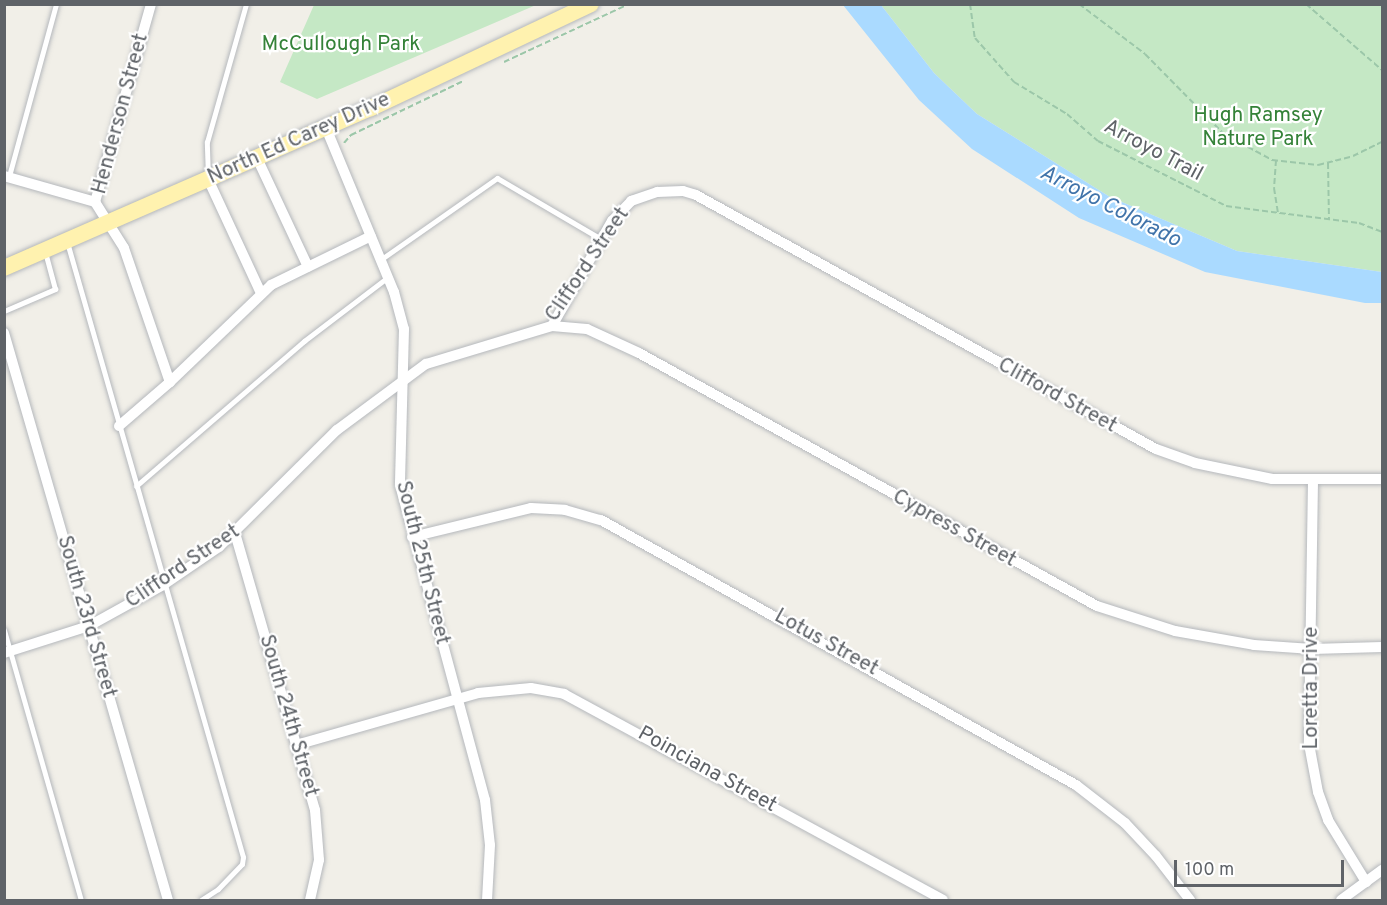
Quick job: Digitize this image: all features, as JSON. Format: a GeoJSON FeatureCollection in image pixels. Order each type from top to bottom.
{"type":"FeatureCollection","features":[{"type":"Feature","properties":{"kind":"main road","name":"North Ed Carey Drive"},"geometry":{"type":"LineString","coordinates":[[4,268],[326,128],[523,46],[591,4]]}},
{"type":"Feature","properties":{"kind":"street","name":"Henderson Street"},"geometry":{"type":"LineString","coordinates":[[151,4],[96,202],[110,221],[152,321],[170,382]]}},
{"type":"Feature","properties":{"kind":"street","name":"South 25th Street"},"geometry":{"type":"LineString","coordinates":[[326,128],[388,277],[404,329],[405,379],[399,465],[411,537],[458,699],[489,822],[487,900]]}},
{"type":"Feature","properties":{"kind":"street"},"geometry":{"type":"LineString","coordinates":[[257,158],[308,267]]}},
{"type":"Feature","properties":{"kind":"street"},"geometry":{"type":"LineString","coordinates":[[7,176],[96,202]]}},
{"type":"Feature","properties":{"kind":"street"},"geometry":{"type":"LineString","coordinates":[[208,179],[261,293]]}},
{"type":"Feature","properties":{"kind":"street","name":"Clifford Street"},"geometry":{"type":"LineString","coordinates":[[8,652],[89,626],[163,585],[234,533],[330,436],[405,379],[436,359],[552,326],[601,239],[621,210],[643,194],[669,190],[696,195],[1156,449],[1233,472],[1313,482],[1383,479]]}},
{"type":"Feature","properties":{"kind":"street"},"geometry":{"type":"LineString","coordinates":[[119,426],[170,382],[261,293],[370,236]]}},
{"type":"Feature","properties":{"kind":"street","name":"Cypress Street"},"geometry":{"type":"LineString","coordinates":[[552,326],[587,328],[639,353],[1097,606],[1195,635],[1312,649],[1383,646]]}},
{"type":"Feature","properties":{"kind":"street","name":"South 23rd Street"},"geometry":{"type":"LineString","coordinates":[[4,333],[168,900]]}},
{"type":"Feature","properties":{"kind":"street","name":"Loretta Drive"},"geometry":{"type":"LineString","coordinates":[[1313,482],[1310,744],[1314,777],[1341,847],[1366,882]]}},
{"type":"Feature","properties":{"kind":"street","name":"Lotus Street"},"geometry":{"type":"LineString","coordinates":[[411,537],[531,508],[565,510],[601,520],[1076,785],[1125,823],[1156,856],[1190,900]]}},
{"type":"Feature","properties":{"kind":"street","name":"South 24th Street"},"geometry":{"type":"LineString","coordinates":[[234,533],[296,745],[320,844],[310,900]]}},
{"type":"Feature","properties":{"kind":"street","name":"Poinciana Street"},"geometry":{"type":"LineString","coordinates":[[296,745],[458,699],[531,688],[580,700],[943,900]]}},
{"type":"Feature","properties":{"kind":"street"},"geometry":{"type":"LineString","coordinates":[[1341,900],[1383,870]]}},
{"type":"Feature","properties":{"kind":"lane"},"geometry":{"type":"LineString","coordinates":[[7,176],[56,4]]}},
{"type":"Feature","properties":{"kind":"lane"},"geometry":{"type":"LineString","coordinates":[[208,179],[207,142],[246,4]]}},
{"type":"Feature","properties":{"kind":"lane"},"geometry":{"type":"LineString","coordinates":[[380,260],[497,178],[601,239]]}},
{"type":"Feature","properties":{"kind":"lane"},"geometry":{"type":"LineString","coordinates":[[66,240],[163,585],[243,857],[242,864],[218,889],[201,900]]}},
{"type":"Feature","properties":{"kind":"lane"},"geometry":{"type":"LineString","coordinates":[[4,311],[55,289],[45,250]]}},
{"type":"Feature","properties":{"kind":"lane"},"geometry":{"type":"LineString","coordinates":[[136,486],[304,341],[388,277]]}},
{"type":"Feature","properties":{"kind":"lane"},"geometry":{"type":"LineString","coordinates":[[4,630],[8,652],[81,900]]}},
{"type":"Feature","properties":{"kind":"path"},"geometry":{"type":"LineString","coordinates":[[501,63],[523,46],[629,4]]}},
{"type":"Feature","properties":{"kind":"path","name":"Arroyo Trail"},"geometry":{"type":"LineString","coordinates":[[970,4],[975,38],[1014,82],[1066,114],[1098,141],[1217,203],[1359,223],[1383,232]]}},
{"type":"Feature","properties":{"kind":"path"},"geometry":{"type":"LineString","coordinates":[[1079,4],[1145,54],[1224,134],[1276,160],[1327,162],[1353,156],[1383,142]]}},
{"type":"Feature","properties":{"kind":"path"},"geometry":{"type":"LineString","coordinates":[[1306,4],[1383,70]]}},
{"type":"Feature","properties":{"kind":"path"},"geometry":{"type":"LineString","coordinates":[[336,151],[351,135],[472,77]]}},
{"type":"Feature","properties":{"kind":"path"},"geometry":{"type":"LineString","coordinates":[[1276,160],[1274,188],[1278,213]]}},
{"type":"Feature","properties":{"kind":"path"},"geometry":{"type":"LineString","coordinates":[[1327,162],[1329,220]]}},
{"type":"Feature","properties":{"kind":"green space","name":"McCullough Park"},"geometry":{"type":"Polygon","coordinates":[[[314,4],[536,5],[317,99],[280,82],[314,4]]]}},
{"type":"Feature","properties":{"kind":"green space","name":"Hugh Ramsey Nature Park"},"geometry":{"type":"Polygon","coordinates":[[[881,5],[1382,5],[1382,272],[1237,251],[1110,197],[977,114],[934,73],[881,5]]]}},
{"type":"Feature","properties":{"kind":"water","name":"Arroyo Colorado"},"geometry":{"type":"Polygon","coordinates":[[[843,5],[881,5],[934,73],[977,114],[1110,197],[1237,251],[1382,272],[1382,303],[1365,303],[1205,272],[1079,218],[972,149],[919,100],[843,5]]]}}]}
